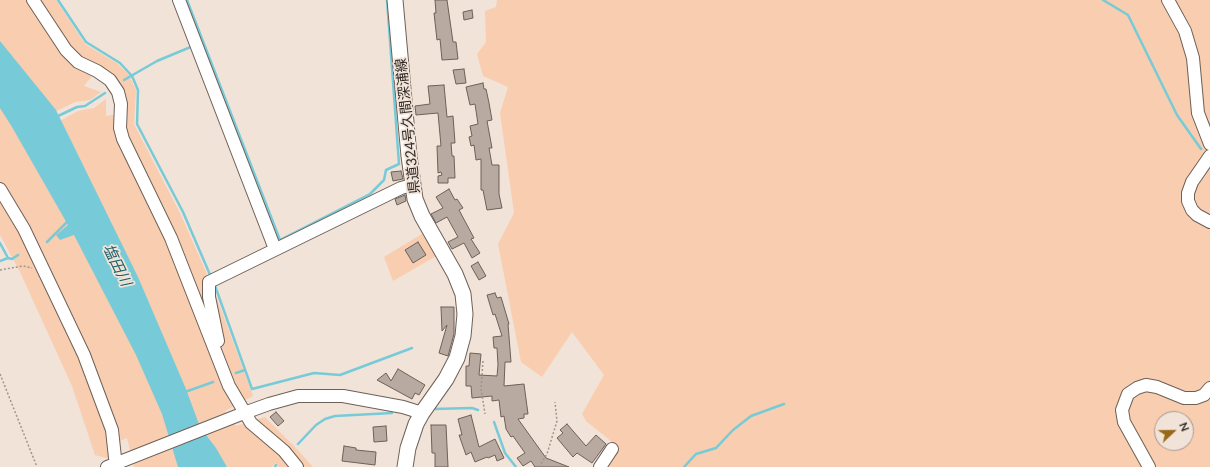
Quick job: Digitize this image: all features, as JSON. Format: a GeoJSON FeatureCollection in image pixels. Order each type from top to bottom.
{"type":"FeatureCollection","features":[{"type":"Feature","properties":{"kind":"main road","name":"県道324号久間深浦線"},"geometry":{"type":"LineString","coordinates":[[395,0],[414,199],[455,274],[463,294],[465,314],[463,336],[457,358],[446,379],[416,424],[408,448],[405,467]]}},
{"type":"Feature","properties":{"kind":"street"},"geometry":{"type":"LineString","coordinates":[[33,0],[66,50],[78,62],[98,71],[110,80],[118,92],[121,104],[120,128],[123,139],[171,238],[217,352],[229,386],[251,423],[284,451],[297,467]]}},
{"type":"Feature","properties":{"kind":"street"},"geometry":{"type":"LineString","coordinates":[[179,0],[276,249]]}},
{"type":"Feature","properties":{"kind":"street"},"geometry":{"type":"LineString","coordinates":[[1168,0],[1185,31],[1193,58],[1198,113],[1210,144]]}},
{"type":"Feature","properties":{"kind":"street"},"geometry":{"type":"LineString","coordinates":[[1210,156],[1192,182],[1188,193],[1188,201],[1192,210],[1197,215],[1210,222]]}},
{"type":"Feature","properties":{"kind":"street"},"geometry":{"type":"LineString","coordinates":[[217,352],[218,340],[209,297],[210,282],[401,188],[412,185]]}},
{"type":"Feature","properties":{"kind":"street"},"geometry":{"type":"LineString","coordinates":[[0,188],[24,229],[84,355],[112,430],[112,466],[244,413],[298,396],[343,396],[403,407],[422,413]]}},
{"type":"Feature","properties":{"kind":"street"},"geometry":{"type":"LineString","coordinates":[[1149,467],[1124,422],[1122,410],[1128,394],[1137,388],[1146,385],[1157,387],[1184,398],[1196,398],[1204,395],[1210,388]]}},
{"type":"Feature","properties":{"kind":"street"},"geometry":{"type":"LineString","coordinates":[[600,467],[612,449]]}},
{"type":"Feature","properties":{"kind":"path"},"geometry":{"type":"LineString","coordinates":[[0,270],[23,266],[34,268],[46,277]]}},
{"type":"Feature","properties":{"kind":"path"},"geometry":{"type":"LineString","coordinates":[[483,361],[481,389],[485,414]]}},
{"type":"Feature","properties":{"kind":"path"},"geometry":{"type":"LineString","coordinates":[[0,374],[37,467]]}},
{"type":"Feature","properties":{"kind":"path"},"geometry":{"type":"LineString","coordinates":[[539,467],[548,454],[557,421],[555,402]]}},
{"type":"Feature","properties":{"kind":"shaded area"},"geometry":{"type":"Polygon","coordinates":[[[0,0],[56,0],[85,44],[118,64],[129,75],[136,90],[134,124],[181,215],[214,290],[253,396],[225,411],[236,426],[265,417],[313,467],[278,467],[276,463],[272,467],[206,467],[46,132],[60,121],[78,111],[94,108],[106,99],[106,116],[125,113],[124,95],[113,75],[99,67],[84,86],[101,92],[90,100],[75,102],[38,120],[0,68],[0,0]]]}},
{"type":"Feature","properties":{"kind":"shaded area"},"geometry":{"type":"Polygon","coordinates":[[[497,0],[1210,0],[1210,467],[606,467],[617,446],[586,421],[582,414],[604,375],[572,332],[542,377],[521,362],[498,244],[514,213],[500,113],[508,87],[483,76],[477,54],[486,42],[485,11],[496,7],[497,0]]]}},
{"type":"Feature","properties":{"kind":"shaded area"},"geometry":{"type":"Polygon","coordinates":[[[0,87],[195,467],[134,467],[127,438],[110,445],[110,459],[95,455],[72,386],[20,272],[0,235],[0,87]]]}},
{"type":"Feature","properties":{"kind":"shaded area"},"geometry":{"type":"Polygon","coordinates":[[[425,232],[438,255],[393,281],[384,257],[425,232]]]}},
{"type":"Feature","properties":{"kind":"water","name":"塩田川"},"geometry":{"type":"Polygon","coordinates":[[[0,41],[56,110],[138,277],[186,389],[200,427],[216,448],[227,467],[178,467],[162,414],[136,355],[74,235],[60,240],[56,235],[68,225],[0,108],[0,41]]]}},
{"type":"Feature","properties":{"kind":"building"},"geometry":{"type":"Polygon","coordinates":[[[435,0],[447,0],[453,42],[456,42],[458,59],[442,60],[440,39],[437,40],[434,13],[436,13],[435,0]]]}},
{"type":"Feature","properties":{"kind":"building"},"geometry":{"type":"Polygon","coordinates":[[[472,10],[473,18],[464,20],[463,12],[472,10]]]}},
{"type":"Feature","properties":{"kind":"building"},"geometry":{"type":"Polygon","coordinates":[[[464,69],[466,83],[456,84],[453,70],[464,69]]]}},
{"type":"Feature","properties":{"kind":"building"},"geometry":{"type":"Polygon","coordinates":[[[483,83],[484,89],[486,89],[492,120],[487,121],[492,148],[489,148],[492,165],[499,165],[499,194],[502,208],[487,210],[483,190],[481,190],[481,159],[476,160],[474,145],[471,146],[469,137],[472,136],[470,126],[478,124],[475,104],[470,105],[466,87],[483,83]]]}},
{"type":"Feature","properties":{"kind":"building"},"geometry":{"type":"Polygon","coordinates":[[[444,85],[447,117],[453,116],[455,143],[451,143],[452,156],[454,156],[455,178],[448,178],[448,183],[438,183],[438,176],[442,175],[441,172],[438,173],[437,146],[441,146],[438,113],[416,115],[415,106],[430,104],[428,86],[444,85]]]}},
{"type":"Feature","properties":{"kind":"building"},"geometry":{"type":"Polygon","coordinates":[[[401,171],[403,179],[393,181],[391,172],[401,171]]]}},
{"type":"Feature","properties":{"kind":"building"},"geometry":{"type":"Polygon","coordinates":[[[449,189],[455,200],[457,199],[463,208],[459,210],[474,238],[471,239],[480,253],[472,258],[464,243],[452,249],[448,242],[458,237],[447,217],[436,223],[431,214],[443,208],[436,197],[449,189]]]}},
{"type":"Feature","properties":{"kind":"building"},"geometry":{"type":"Polygon","coordinates":[[[405,195],[406,201],[397,205],[395,199],[405,195]]]}},
{"type":"Feature","properties":{"kind":"building"},"geometry":{"type":"Polygon","coordinates":[[[418,242],[426,255],[413,263],[405,250],[418,242]]]}},
{"type":"Feature","properties":{"kind":"building"},"geometry":{"type":"Polygon","coordinates":[[[478,262],[486,276],[479,280],[471,266],[478,262]]]}},
{"type":"Feature","properties":{"kind":"building"},"geometry":{"type":"Polygon","coordinates":[[[495,293],[497,298],[501,297],[509,324],[511,362],[505,362],[504,386],[524,384],[528,414],[524,414],[524,418],[518,419],[546,458],[569,467],[535,467],[531,461],[523,466],[517,458],[525,453],[506,429],[504,416],[501,417],[499,400],[492,401],[492,396],[472,398],[471,386],[466,386],[466,366],[469,366],[470,353],[481,354],[479,375],[497,376],[497,348],[494,348],[493,337],[502,336],[495,314],[493,315],[487,295],[495,293]]]}},
{"type":"Feature","properties":{"kind":"building"},"geometry":{"type":"Polygon","coordinates":[[[441,307],[454,307],[454,334],[448,356],[439,353],[447,325],[442,331],[441,307]]]}},
{"type":"Feature","properties":{"kind":"building"},"geometry":{"type":"Polygon","coordinates":[[[398,369],[425,385],[419,395],[415,393],[412,399],[377,380],[386,373],[391,381],[398,369]]]}},
{"type":"Feature","properties":{"kind":"building"},"geometry":{"type":"Polygon","coordinates":[[[276,412],[284,421],[278,426],[270,417],[276,412]]]}},
{"type":"Feature","properties":{"kind":"building"},"geometry":{"type":"Polygon","coordinates":[[[471,415],[479,447],[495,439],[504,458],[497,461],[495,455],[475,462],[471,452],[466,455],[459,435],[462,435],[458,419],[471,415]]]}},
{"type":"Feature","properties":{"kind":"building"},"geometry":{"type":"Polygon","coordinates":[[[567,424],[586,446],[596,435],[606,444],[592,463],[577,453],[573,457],[557,438],[563,433],[560,430],[567,424]]]}},
{"type":"Feature","properties":{"kind":"building"},"geometry":{"type":"Polygon","coordinates":[[[431,425],[446,425],[448,467],[435,467],[435,453],[432,453],[431,425]]]}},
{"type":"Feature","properties":{"kind":"building"},"geometry":{"type":"Polygon","coordinates":[[[386,426],[387,441],[374,442],[373,427],[386,426]]]}},
{"type":"Feature","properties":{"kind":"building"},"geometry":{"type":"Polygon","coordinates":[[[344,446],[356,448],[356,450],[376,452],[375,465],[342,461],[344,446]]]}},
{"type":"Feature","properties":{"kind":"waterway"},"geometry":{"type":"LineString","coordinates":[[58,0],[86,42],[120,63],[132,76],[138,90],[137,124],[183,212],[211,277]]}},
{"type":"Feature","properties":{"kind":"waterway"},"geometry":{"type":"LineString","coordinates":[[187,0],[280,240],[370,194],[384,180],[386,170],[399,164],[387,0]]}},
{"type":"Feature","properties":{"kind":"waterway"},"geometry":{"type":"LineString","coordinates":[[1103,0],[1128,15],[1177,115],[1201,149]]}},
{"type":"Feature","properties":{"kind":"waterway"},"geometry":{"type":"LineString","coordinates":[[124,80],[157,61],[193,46]]}},
{"type":"Feature","properties":{"kind":"waterway"},"geometry":{"type":"LineString","coordinates":[[56,117],[77,107],[85,106],[105,93]]}},
{"type":"Feature","properties":{"kind":"waterway"},"geometry":{"type":"LineString","coordinates":[[47,242],[69,220]]}},
{"type":"Feature","properties":{"kind":"waterway"},"geometry":{"type":"LineString","coordinates":[[0,243],[8,258]]}},
{"type":"Feature","properties":{"kind":"waterway"},"geometry":{"type":"LineString","coordinates":[[0,261],[8,258],[12,259],[18,255]]}},
{"type":"Feature","properties":{"kind":"waterway"},"geometry":{"type":"LineString","coordinates":[[214,283],[252,389],[314,373],[340,375],[412,348]]}},
{"type":"Feature","properties":{"kind":"waterway"},"geometry":{"type":"LineString","coordinates":[[236,373],[245,370]]}},
{"type":"Feature","properties":{"kind":"waterway"},"geometry":{"type":"LineString","coordinates":[[185,392],[213,382]]}},
{"type":"Feature","properties":{"kind":"waterway"},"geometry":{"type":"LineString","coordinates":[[684,467],[696,454],[716,448],[733,430],[751,416],[784,404]]}},
{"type":"Feature","properties":{"kind":"waterway"},"geometry":{"type":"LineString","coordinates":[[433,409],[472,408],[478,410]]}},
{"type":"Feature","properties":{"kind":"waterway"},"geometry":{"type":"LineString","coordinates":[[298,444],[316,425],[325,419],[335,416],[392,413]]}},
{"type":"Feature","properties":{"kind":"waterway"},"geometry":{"type":"LineString","coordinates":[[494,422],[505,453],[516,467]]}}]}
